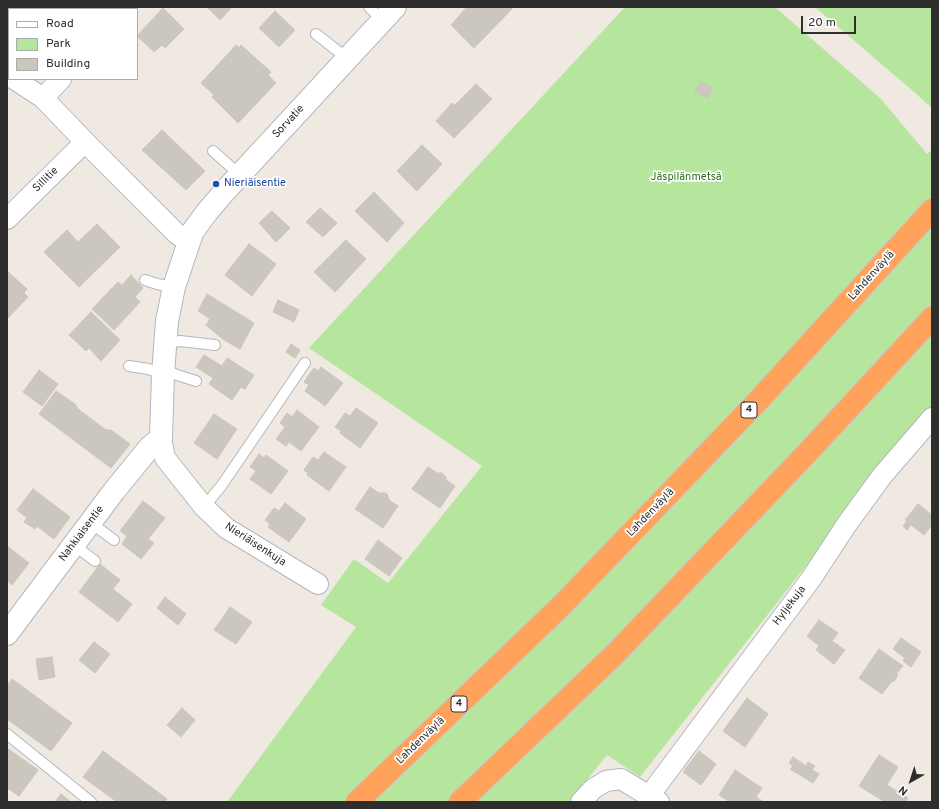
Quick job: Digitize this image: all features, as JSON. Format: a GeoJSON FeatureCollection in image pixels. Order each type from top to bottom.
{"type":"FeatureCollection","features":[{"type":"Feature","properties":{"kind":"highway","name":"Lahdenväylä"},"geometry":{"type":"LineString","coordinates":[[357,802],[562,606],[756,403],[932,210]]}},
{"type":"Feature","properties":{"kind":"highway"},"geometry":{"type":"LineString","coordinates":[[460,802],[615,654],[808,452],[932,318]]}},
{"type":"Feature","properties":{"kind":"street","name":"Sorvatie"},"geometry":{"type":"LineString","coordinates":[[188,242],[207,212],[348,59],[382,12]]}},
{"type":"Feature","properties":{"kind":"street"},"geometry":{"type":"LineString","coordinates":[[16,80],[43,98],[177,234],[188,242],[174,287],[167,321],[163,371],[161,438]]}},
{"type":"Feature","properties":{"kind":"street"},"geometry":{"type":"LineString","coordinates":[[43,98],[60,80]]}},
{"type":"Feature","properties":{"kind":"street","name":"Sillitie"},"geometry":{"type":"LineString","coordinates":[[7,219],[85,142]]}},
{"type":"Feature","properties":{"kind":"street","name":"Hyljekuja"},"geometry":{"type":"LineString","coordinates":[[654,799],[746,666],[811,579],[882,476],[932,418]]}},
{"type":"Feature","properties":{"kind":"street","name":"Nieriäisenkuja"},"geometry":{"type":"LineString","coordinates":[[161,438],[165,458],[204,507],[226,528],[318,584]]}},
{"type":"Feature","properties":{"kind":"street","name":"Nahkiaisentie"},"geometry":{"type":"LineString","coordinates":[[7,634],[114,491],[150,447],[161,438]]}},
{"type":"Feature","properties":{"kind":"street"},"geometry":{"type":"LineString","coordinates":[[581,802],[593,789],[606,781],[621,779],[654,799]]}},
{"type":"Feature","properties":{"kind":"lane"},"geometry":{"type":"LineString","coordinates":[[316,34],[348,59]]}},
{"type":"Feature","properties":{"kind":"lane"},"geometry":{"type":"LineString","coordinates":[[213,151],[240,175]]}},
{"type":"Feature","properties":{"kind":"lane"},"geometry":{"type":"LineString","coordinates":[[146,280],[157,284],[174,287]]}},
{"type":"Feature","properties":{"kind":"lane"},"geometry":{"type":"LineString","coordinates":[[165,343],[180,341],[215,345]]}},
{"type":"Feature","properties":{"kind":"lane"},"geometry":{"type":"LineString","coordinates":[[204,507],[222,485],[306,363]]}},
{"type":"Feature","properties":{"kind":"lane"},"geometry":{"type":"LineString","coordinates":[[129,366],[163,371],[196,381]]}},
{"type":"Feature","properties":{"kind":"lane"},"geometry":{"type":"LineString","coordinates":[[90,523],[114,540]]}},
{"type":"Feature","properties":{"kind":"lane"},"geometry":{"type":"LineString","coordinates":[[74,545],[95,561]]}},
{"type":"Feature","properties":{"kind":"lane"},"geometry":{"type":"LineString","coordinates":[[7,734],[91,802]]}},
{"type":"Feature","properties":{"kind":"green space","name":"Jäspilänmetsä"},"geometry":{"type":"Polygon","coordinates":[[[625,7],[775,7],[881,99],[927,154],[932,150],[932,425],[923,417],[640,777],[607,755],[569,802],[227,802],[356,627],[321,605],[354,559],[388,583],[482,466],[309,348],[625,7]]]}},
{"type":"Feature","properties":{"kind":"green space"},"geometry":{"type":"Polygon","coordinates":[[[815,7],[932,7],[932,108],[914,92],[815,7]]]}},
{"type":"Feature","properties":{"kind":"building"},"geometry":{"type":"Polygon","coordinates":[[[43,7],[68,7],[67,8],[43,7]]]}},
{"type":"Feature","properties":{"kind":"building"},"geometry":{"type":"Polygon","coordinates":[[[207,7],[232,7],[220,20],[207,7]]]}},
{"type":"Feature","properties":{"kind":"building"},"geometry":{"type":"Polygon","coordinates":[[[467,7],[510,7],[512,9],[474,48],[451,25],[467,7]]]}},
{"type":"Feature","properties":{"kind":"building"},"geometry":{"type":"Polygon","coordinates":[[[163,8],[184,29],[165,48],[162,45],[154,52],[138,37],[138,35],[163,8]]]}},
{"type":"Feature","properties":{"kind":"building"},"geometry":{"type":"Polygon","coordinates":[[[275,11],[295,30],[279,47],[259,28],[275,11]]]}},
{"type":"Feature","properties":{"kind":"building"},"geometry":{"type":"Polygon","coordinates":[[[236,45],[239,48],[241,45],[271,72],[268,75],[276,83],[238,123],[212,97],[214,95],[201,83],[236,45]]]}},
{"type":"Feature","properties":{"kind":"building"},"geometry":{"type":"Polygon","coordinates":[[[700,81],[713,88],[708,98],[695,92],[700,81]]]}},
{"type":"Feature","properties":{"kind":"building"},"geometry":{"type":"Polygon","coordinates":[[[476,84],[492,99],[454,138],[436,121],[452,103],[455,105],[476,84]]]}},
{"type":"Feature","properties":{"kind":"building"},"geometry":{"type":"Polygon","coordinates":[[[162,130],[205,171],[186,190],[142,150],[162,130]]]}},
{"type":"Feature","properties":{"kind":"building"},"geometry":{"type":"Polygon","coordinates":[[[422,145],[442,164],[417,191],[397,171],[422,145]]]}},
{"type":"Feature","properties":{"kind":"building"},"geometry":{"type":"Polygon","coordinates":[[[374,192],[404,223],[387,242],[355,211],[374,192]]]}},
{"type":"Feature","properties":{"kind":"building"},"geometry":{"type":"Polygon","coordinates":[[[320,208],[337,223],[323,237],[306,222],[320,208]]]}},
{"type":"Feature","properties":{"kind":"building"},"geometry":{"type":"Polygon","coordinates":[[[272,211],[290,228],[276,242],[259,223],[272,211]]]}},
{"type":"Feature","properties":{"kind":"building"},"geometry":{"type":"Polygon","coordinates":[[[97,224],[120,247],[79,287],[44,252],[67,230],[78,242],[97,224]]]}},
{"type":"Feature","properties":{"kind":"building"},"geometry":{"type":"Polygon","coordinates":[[[346,240],[366,259],[335,292],[314,272],[346,240]]]}},
{"type":"Feature","properties":{"kind":"building"},"geometry":{"type":"Polygon","coordinates":[[[249,244],[276,264],[252,296],[225,275],[249,244]]]}},
{"type":"Feature","properties":{"kind":"building"},"geometry":{"type":"Polygon","coordinates":[[[7,271],[27,289],[24,293],[28,297],[7,319],[7,271]]]}},
{"type":"Feature","properties":{"kind":"building"},"geometry":{"type":"Polygon","coordinates":[[[131,275],[143,288],[135,297],[140,302],[114,330],[92,309],[118,282],[122,285],[131,275]]]}},
{"type":"Feature","properties":{"kind":"building"},"geometry":{"type":"Polygon","coordinates":[[[207,294],[254,323],[240,349],[224,340],[206,325],[210,319],[198,311],[207,294]]]}},
{"type":"Feature","properties":{"kind":"building"},"geometry":{"type":"Polygon","coordinates":[[[278,300],[299,310],[294,322],[273,312],[278,300]]]}},
{"type":"Feature","properties":{"kind":"building"},"geometry":{"type":"Polygon","coordinates":[[[91,312],[120,340],[101,361],[89,348],[86,351],[69,335],[91,312]]]}},
{"type":"Feature","properties":{"kind":"building"},"geometry":{"type":"Polygon","coordinates":[[[291,344],[300,350],[295,358],[286,352],[291,344]]]}},
{"type":"Feature","properties":{"kind":"building"},"geometry":{"type":"Polygon","coordinates":[[[204,355],[222,366],[227,358],[254,375],[245,389],[241,387],[232,400],[209,384],[213,378],[196,367],[204,355]]]}},
{"type":"Feature","properties":{"kind":"building"},"geometry":{"type":"Polygon","coordinates":[[[321,367],[343,383],[325,406],[305,391],[309,385],[304,382],[314,368],[318,371],[321,367]]]}},
{"type":"Feature","properties":{"kind":"building"},"geometry":{"type":"Polygon","coordinates":[[[39,370],[58,384],[42,406],[23,392],[39,370]]]}},
{"type":"Feature","properties":{"kind":"building"},"geometry":{"type":"Polygon","coordinates":[[[56,391],[75,404],[78,409],[106,430],[111,430],[130,444],[111,468],[39,414],[56,391]]]}},
{"type":"Feature","properties":{"kind":"building"},"geometry":{"type":"Polygon","coordinates":[[[356,408],[378,423],[360,448],[340,433],[341,431],[335,427],[345,413],[350,416],[356,408]]]}},
{"type":"Feature","properties":{"kind":"building"},"geometry":{"type":"Polygon","coordinates":[[[297,410],[319,427],[301,451],[289,442],[286,446],[276,439],[285,427],[280,423],[287,413],[292,417],[297,410]]]}},
{"type":"Feature","properties":{"kind":"building"},"geometry":{"type":"Polygon","coordinates":[[[214,414],[237,429],[217,459],[194,443],[214,414]]]}},
{"type":"Feature","properties":{"kind":"building"},"geometry":{"type":"Polygon","coordinates":[[[324,452],[346,467],[329,491],[307,475],[308,473],[304,470],[313,457],[318,460],[324,452]]]}},
{"type":"Feature","properties":{"kind":"building"},"geometry":{"type":"Polygon","coordinates":[[[259,454],[264,458],[266,455],[288,471],[271,494],[250,479],[256,471],[250,467],[259,454]]]}},
{"type":"Feature","properties":{"kind":"building"},"geometry":{"type":"Polygon","coordinates":[[[428,467],[437,473],[442,473],[446,477],[446,480],[455,486],[440,508],[412,489],[428,467]]]}},
{"type":"Feature","properties":{"kind":"building"},"geometry":{"type":"Polygon","coordinates":[[[370,487],[379,493],[387,494],[389,500],[398,506],[383,528],[355,509],[370,487]]]}},
{"type":"Feature","properties":{"kind":"building"},"geometry":{"type":"Polygon","coordinates":[[[33,489],[70,517],[54,539],[37,526],[35,529],[24,522],[27,518],[17,510],[33,489]]]}},
{"type":"Feature","properties":{"kind":"building"},"geometry":{"type":"Polygon","coordinates":[[[143,501],[165,518],[148,539],[154,543],[141,559],[122,544],[127,536],[120,531],[143,501]]]}},
{"type":"Feature","properties":{"kind":"building"},"geometry":{"type":"Polygon","coordinates":[[[285,503],[306,519],[289,542],[268,527],[270,524],[265,520],[274,508],[279,511],[285,503]]]}},
{"type":"Feature","properties":{"kind":"building"},"geometry":{"type":"Polygon","coordinates":[[[918,504],[932,515],[932,525],[924,535],[911,525],[907,530],[903,526],[907,521],[905,520],[918,504]]]}},
{"type":"Feature","properties":{"kind":"building"},"geometry":{"type":"Polygon","coordinates":[[[378,540],[402,558],[389,576],[365,559],[378,540]]]}},
{"type":"Feature","properties":{"kind":"building"},"geometry":{"type":"Polygon","coordinates":[[[7,546],[29,563],[12,585],[7,580],[7,546]]]}},
{"type":"Feature","properties":{"kind":"building"},"geometry":{"type":"Polygon","coordinates":[[[100,564],[120,580],[113,589],[132,604],[118,622],[79,592],[100,564]]]}},
{"type":"Feature","properties":{"kind":"building"},"geometry":{"type":"Polygon","coordinates":[[[165,597],[186,614],[178,625],[157,608],[165,597]]]}},
{"type":"Feature","properties":{"kind":"building"},"geometry":{"type":"Polygon","coordinates":[[[230,607],[252,622],[236,644],[214,630],[230,607]]]}},
{"type":"Feature","properties":{"kind":"building"},"geometry":{"type":"Polygon","coordinates":[[[819,620],[838,633],[832,641],[845,650],[834,664],[816,650],[819,646],[807,636],[819,620]]]}},
{"type":"Feature","properties":{"kind":"building"},"geometry":{"type":"Polygon","coordinates":[[[901,638],[921,652],[911,667],[903,661],[905,658],[893,649],[901,638]]]}},
{"type":"Feature","properties":{"kind":"building"},"geometry":{"type":"Polygon","coordinates":[[[94,642],[110,654],[95,673],[79,660],[94,642]]]}},
{"type":"Feature","properties":{"kind":"building"},"geometry":{"type":"Polygon","coordinates":[[[879,649],[903,666],[897,673],[897,677],[894,681],[891,682],[882,694],[859,678],[879,649]]]}},
{"type":"Feature","properties":{"kind":"building"},"geometry":{"type":"Polygon","coordinates":[[[52,657],[55,677],[39,680],[36,659],[52,657]]]}},
{"type":"Feature","properties":{"kind":"building"},"geometry":{"type":"Polygon","coordinates":[[[12,679],[72,723],[51,751],[7,719],[7,686],[12,679]]]}},
{"type":"Feature","properties":{"kind":"building"},"geometry":{"type":"Polygon","coordinates":[[[747,698],[768,714],[745,747],[723,731],[747,698]]]}},
{"type":"Feature","properties":{"kind":"building"},"geometry":{"type":"Polygon","coordinates":[[[182,708],[195,720],[181,737],[167,725],[182,708]]]}},
{"type":"Feature","properties":{"kind":"building"},"geometry":{"type":"Polygon","coordinates":[[[7,748],[38,770],[19,796],[7,788],[7,748]]]}},
{"type":"Feature","properties":{"kind":"building"},"geometry":{"type":"Polygon","coordinates":[[[103,751],[167,799],[165,802],[117,802],[83,777],[103,751]]]}},
{"type":"Feature","properties":{"kind":"building"},"geometry":{"type":"Polygon","coordinates":[[[699,751],[716,764],[701,785],[683,772],[699,751]]]}},
{"type":"Feature","properties":{"kind":"building"},"geometry":{"type":"Polygon","coordinates":[[[879,755],[898,767],[887,785],[908,798],[905,802],[885,802],[859,786],[879,755]]]}},
{"type":"Feature","properties":{"kind":"building"},"geometry":{"type":"Polygon","coordinates":[[[793,757],[806,766],[808,762],[815,766],[812,770],[819,774],[813,783],[790,769],[793,766],[789,763],[793,757]]]}},
{"type":"Feature","properties":{"kind":"building"},"geometry":{"type":"Polygon","coordinates":[[[735,770],[762,788],[756,797],[764,802],[730,802],[719,795],[735,770]]]}},
{"type":"Feature","properties":{"kind":"building"},"geometry":{"type":"Polygon","coordinates":[[[61,794],[71,802],[55,802],[61,794]]]}},
{"type":"Feature","properties":{"kind":"place","name":"Nieriäisentie"},"geometry":{"type":"Point","coordinates":[216,184]}}]}
